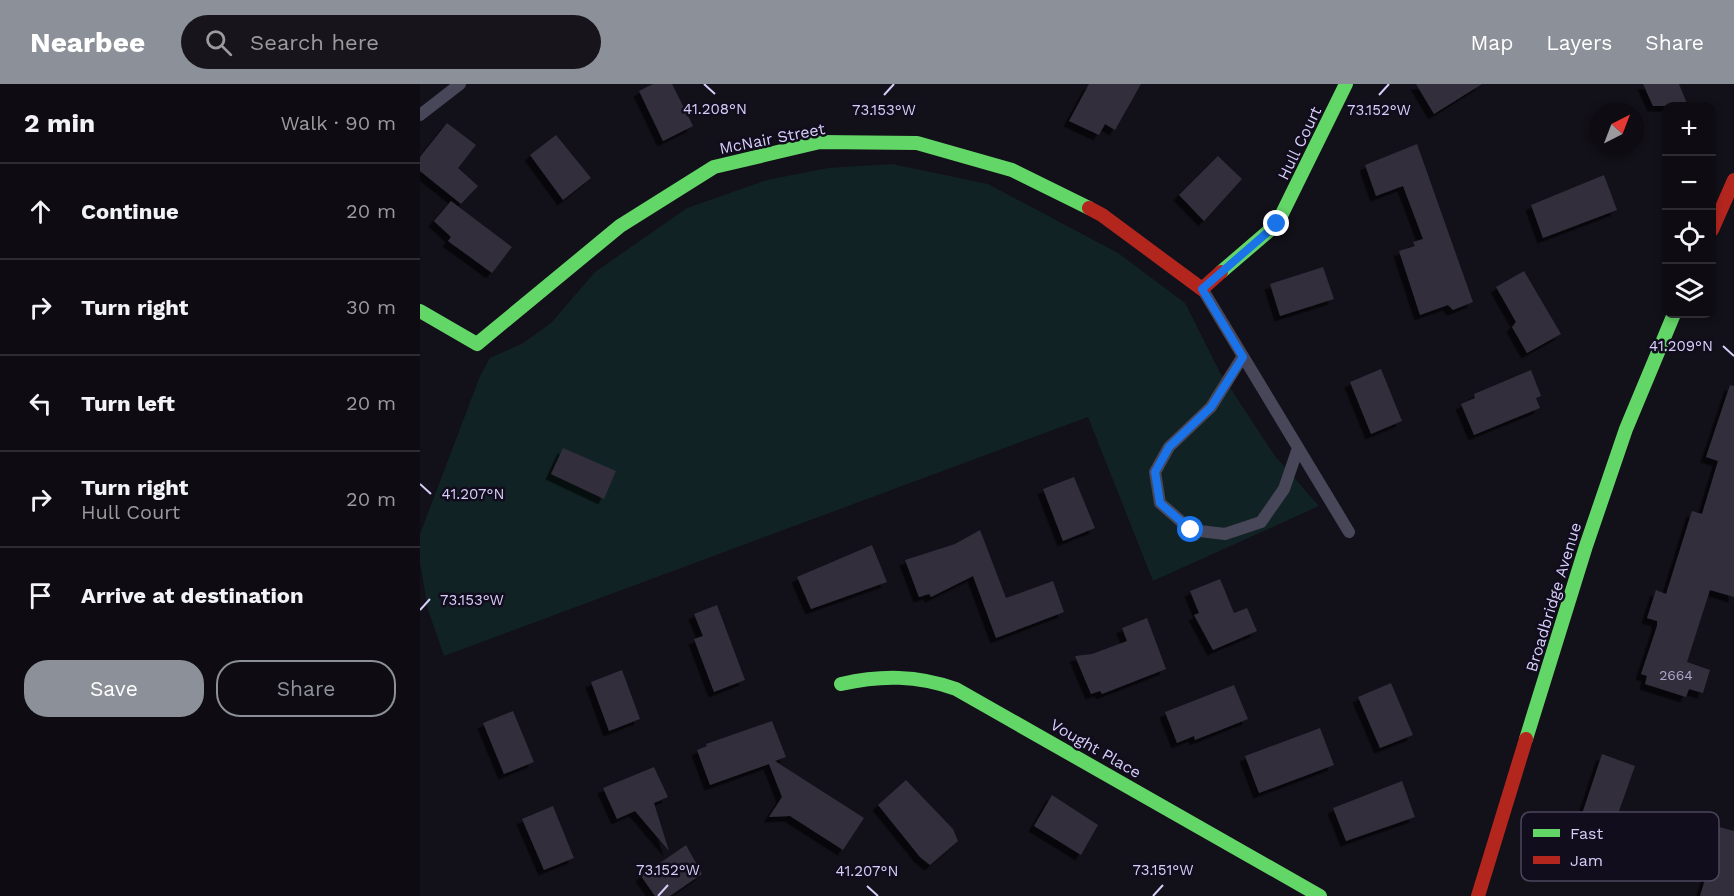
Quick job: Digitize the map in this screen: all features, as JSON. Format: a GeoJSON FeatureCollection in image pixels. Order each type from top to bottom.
{"type":"FeatureCollection","features":[{"type":"Feature","properties":{"kind":"street","name":"Hull Court"},"geometry":{"type":"LineString","coordinates":[[1202,289],[1277,224],[1345,85]]}},
{"type":"Feature","properties":{"kind":"street","name":"McNair Street"},"geometry":{"type":"LineString","coordinates":[[420,311],[477,344],[620,226],[714,166],[820,142],[917,143],[1012,170],[1102,214],[1202,289]]}},
{"type":"Feature","properties":{"kind":"street"},"geometry":{"type":"LineString","coordinates":[[1716,221],[1734,180]]}},
{"type":"Feature","properties":{"kind":"street","name":"Broadbridge Avenue"},"geometry":{"type":"LineString","coordinates":[[1478,896],[1586,546],[1626,429],[1672,318]]}},
{"type":"Feature","properties":{"kind":"street","name":"Vought Place"},"geometry":{"type":"LineString","coordinates":[[841,684],[882,676],[907,676],[931,680],[956,689],[1320,896]]}},
{"type":"Feature","properties":{"kind":"lane"},"geometry":{"type":"LineString","coordinates":[[420,115],[460,84]]}},
{"type":"Feature","properties":{"kind":"lane"},"geometry":{"type":"LineString","coordinates":[[1202,289],[1348,532]]}},
{"type":"Feature","properties":{"kind":"lane"},"geometry":{"type":"LineString","coordinates":[[1243,357],[1211,407],[1169,447],[1155,472],[1160,503],[1191,530],[1225,534],[1261,522],[1284,489],[1298,448]]}},
{"type":"Feature","properties":{"kind":"shaded area"},"geometry":{"type":"Polygon","coordinates":[[[892,164],[988,184],[1118,253],[1185,303],[1219,371],[1275,456],[1319,506],[1153,581],[1088,417],[444,656],[428,610],[420,563],[420,534],[480,376],[490,358],[523,343],[551,323],[595,272],[687,208],[767,180],[828,168],[892,164]]]}},
{"type":"Feature","properties":{"kind":"building"},"geometry":{"type":"Polygon","coordinates":[[[653,84],[672,84],[693,126],[663,141],[639,91],[653,84]]]}},
{"type":"Feature","properties":{"kind":"building"},"geometry":{"type":"Polygon","coordinates":[[[1089,84],[1141,84],[1115,130],[1105,124],[1099,135],[1069,121],[1089,84]]]}},
{"type":"Feature","properties":{"kind":"building"},"geometry":{"type":"Polygon","coordinates":[[[1416,84],[1482,84],[1434,114],[1416,84]]]}},
{"type":"Feature","properties":{"kind":"building"},"geometry":{"type":"Polygon","coordinates":[[[1643,84],[1679,84],[1686,102],[1662,102],[1662,106],[1653,106],[1643,84]]]}},
{"type":"Feature","properties":{"kind":"building"},"geometry":{"type":"Polygon","coordinates":[[[447,123],[476,145],[458,168],[478,186],[461,204],[420,171],[420,157],[447,123]]]}},
{"type":"Feature","properties":{"kind":"building"},"geometry":{"type":"Polygon","coordinates":[[[556,135],[591,178],[563,200],[530,155],[556,135]]]}},
{"type":"Feature","properties":{"kind":"building"},"geometry":{"type":"Polygon","coordinates":[[[1417,144],[1473,302],[1453,310],[1448,305],[1420,315],[1399,251],[1415,246],[1413,242],[1423,239],[1403,186],[1376,196],[1365,165],[1417,144]]]}},
{"type":"Feature","properties":{"kind":"building"},"geometry":{"type":"Polygon","coordinates":[[[1218,156],[1242,179],[1204,221],[1179,195],[1218,156]]]}},
{"type":"Feature","properties":{"kind":"building"},"geometry":{"type":"Polygon","coordinates":[[[1604,175],[1617,210],[1543,238],[1531,205],[1604,175]]]}},
{"type":"Feature","properties":{"kind":"building"},"geometry":{"type":"Polygon","coordinates":[[[451,201],[512,247],[492,273],[448,241],[451,237],[434,221],[451,201]]]}},
{"type":"Feature","properties":{"kind":"building"},"geometry":{"type":"Polygon","coordinates":[[[1323,267],[1334,299],[1280,316],[1270,284],[1323,267]]]}},
{"type":"Feature","properties":{"kind":"building"},"geometry":{"type":"Polygon","coordinates":[[[1524,271],[1561,334],[1527,353],[1512,327],[1516,322],[1496,287],[1524,271]]]}},
{"type":"Feature","properties":{"kind":"building"},"geometry":{"type":"Polygon","coordinates":[[[1381,369],[1402,421],[1371,434],[1350,382],[1381,369]]]}},
{"type":"Feature","properties":{"kind":"building"},"geometry":{"type":"Polygon","coordinates":[[[1531,370],[1541,396],[1536,398],[1540,408],[1474,435],[1461,404],[1475,398],[1474,394],[1531,370]]]}},
{"type":"Feature","properties":{"kind":"building"},"geometry":{"type":"Polygon","coordinates":[[[1730,385],[1734,386],[1734,597],[1710,590],[1687,662],[1710,670],[1703,693],[1689,689],[1686,697],[1645,684],[1647,676],[1641,674],[1657,626],[1657,621],[1647,618],[1656,590],[1666,594],[1692,511],[1702,514],[1718,461],[1706,457],[1730,385]]]}},
{"type":"Feature","properties":{"kind":"building"},"geometry":{"type":"Polygon","coordinates":[[[563,448],[616,471],[604,499],[551,474],[563,448]]]}},
{"type":"Feature","properties":{"kind":"building"},"geometry":{"type":"Polygon","coordinates":[[[1074,477],[1095,528],[1063,541],[1043,489],[1074,477]]]}},
{"type":"Feature","properties":{"kind":"building"},"geometry":{"type":"Polygon","coordinates":[[[980,530],[1006,598],[1053,581],[1064,612],[996,638],[973,576],[931,597],[929,594],[919,597],[905,560],[955,544],[980,530]]]}},
{"type":"Feature","properties":{"kind":"building"},"geometry":{"type":"Polygon","coordinates":[[[872,545],[887,582],[811,609],[797,577],[872,545]]]}},
{"type":"Feature","properties":{"kind":"building"},"geometry":{"type":"Polygon","coordinates":[[[1220,579],[1234,613],[1247,608],[1257,631],[1213,650],[1194,615],[1199,613],[1190,591],[1220,579]]]}},
{"type":"Feature","properties":{"kind":"building"},"geometry":{"type":"Polygon","coordinates":[[[717,605],[745,680],[714,692],[694,639],[703,636],[694,614],[717,605]]]}},
{"type":"Feature","properties":{"kind":"building"},"geometry":{"type":"Polygon","coordinates":[[[1147,618],[1166,669],[1102,694],[1100,691],[1091,694],[1075,656],[1092,654],[1127,641],[1122,628],[1147,618]]]}},
{"type":"Feature","properties":{"kind":"building"},"geometry":{"type":"Polygon","coordinates":[[[622,670],[640,719],[609,731],[591,682],[622,670]]]}},
{"type":"Feature","properties":{"kind":"building"},"geometry":{"type":"Polygon","coordinates":[[[1391,683],[1413,735],[1380,748],[1358,697],[1391,683]]]}},
{"type":"Feature","properties":{"kind":"building"},"geometry":{"type":"Polygon","coordinates":[[[1234,685],[1248,719],[1195,740],[1194,736],[1177,743],[1165,712],[1234,685]]]}},
{"type":"Feature","properties":{"kind":"building"},"geometry":{"type":"Polygon","coordinates":[[[513,711],[534,762],[504,774],[483,723],[513,711]]]}},
{"type":"Feature","properties":{"kind":"building"},"geometry":{"type":"Polygon","coordinates":[[[772,721],[786,757],[775,761],[864,818],[843,850],[790,816],[769,817],[782,797],[769,764],[710,785],[697,750],[707,746],[706,744],[772,721]]]}},
{"type":"Feature","properties":{"kind":"building"},"geometry":{"type":"Polygon","coordinates":[[[1320,728],[1334,765],[1259,793],[1245,756],[1320,728]]]}},
{"type":"Feature","properties":{"kind":"building"},"geometry":{"type":"Polygon","coordinates":[[[1602,754],[1635,766],[1619,812],[1583,812],[1602,754]]]}},
{"type":"Feature","properties":{"kind":"building"},"geometry":{"type":"Polygon","coordinates":[[[654,767],[668,797],[654,803],[669,851],[635,811],[617,819],[603,788],[654,767]]]}},
{"type":"Feature","properties":{"kind":"building"},"geometry":{"type":"Polygon","coordinates":[[[906,780],[953,829],[958,841],[930,865],[920,857],[878,805],[906,780]]]}},
{"type":"Feature","properties":{"kind":"building"},"geometry":{"type":"Polygon","coordinates":[[[1402,781],[1415,817],[1346,841],[1333,808],[1402,781]]]}},
{"type":"Feature","properties":{"kind":"building"},"geometry":{"type":"Polygon","coordinates":[[[1052,795],[1098,825],[1081,855],[1034,826],[1052,795]]]}},
{"type":"Feature","properties":{"kind":"building"},"geometry":{"type":"Polygon","coordinates":[[[553,806],[574,858],[544,870],[522,819],[553,806]]]}},
{"type":"Feature","properties":{"kind":"building"},"geometry":{"type":"Polygon","coordinates":[[[1719,827],[1734,831],[1734,896],[1700,896],[1705,881],[1719,881],[1719,827]]]}},
{"type":"Feature","properties":{"kind":"building"},"geometry":{"type":"Polygon","coordinates":[[[686,845],[702,874],[670,896],[655,896],[641,876],[686,845]]]}},
{"type":"Feature","properties":{"kind":"traffic: fast"},"geometry":{"type":"LineString","coordinates":[[1221,272],[1277,224],[1346,84]]}},
{"type":"Feature","properties":{"kind":"traffic: fast"},"geometry":{"type":"LineString","coordinates":[[420,311],[477,344],[620,226],[714,167],[820,142],[917,143],[1012,170],[1089,208]]}},
{"type":"Feature","properties":{"kind":"traffic: fast"},"geometry":{"type":"LineString","coordinates":[[1526,739],[1586,546],[1626,429],[1672,318]]}},
{"type":"Feature","properties":{"kind":"traffic: fast"},"geometry":{"type":"LineString","coordinates":[[841,684],[870,679],[899,678],[927,681],[956,689],[1320,896]]}},
{"type":"Feature","properties":{"kind":"traffic: jam"},"geometry":{"type":"LineString","coordinates":[[1716,221],[1734,180]]}},
{"type":"Feature","properties":{"kind":"traffic: jam"},"geometry":{"type":"LineString","coordinates":[[1089,208],[1102,215],[1202,289],[1221,272]]}},
{"type":"Feature","properties":{"kind":"traffic: jam"},"geometry":{"type":"LineString","coordinates":[[1478,896],[1526,739]]}},
{"type":"Feature","properties":{"kind":"route"},"geometry":{"type":"LineString","coordinates":[[1191,530],[1160,503],[1155,472],[1169,447],[1211,407],[1243,357],[1202,289],[1277,224]]}}]}
